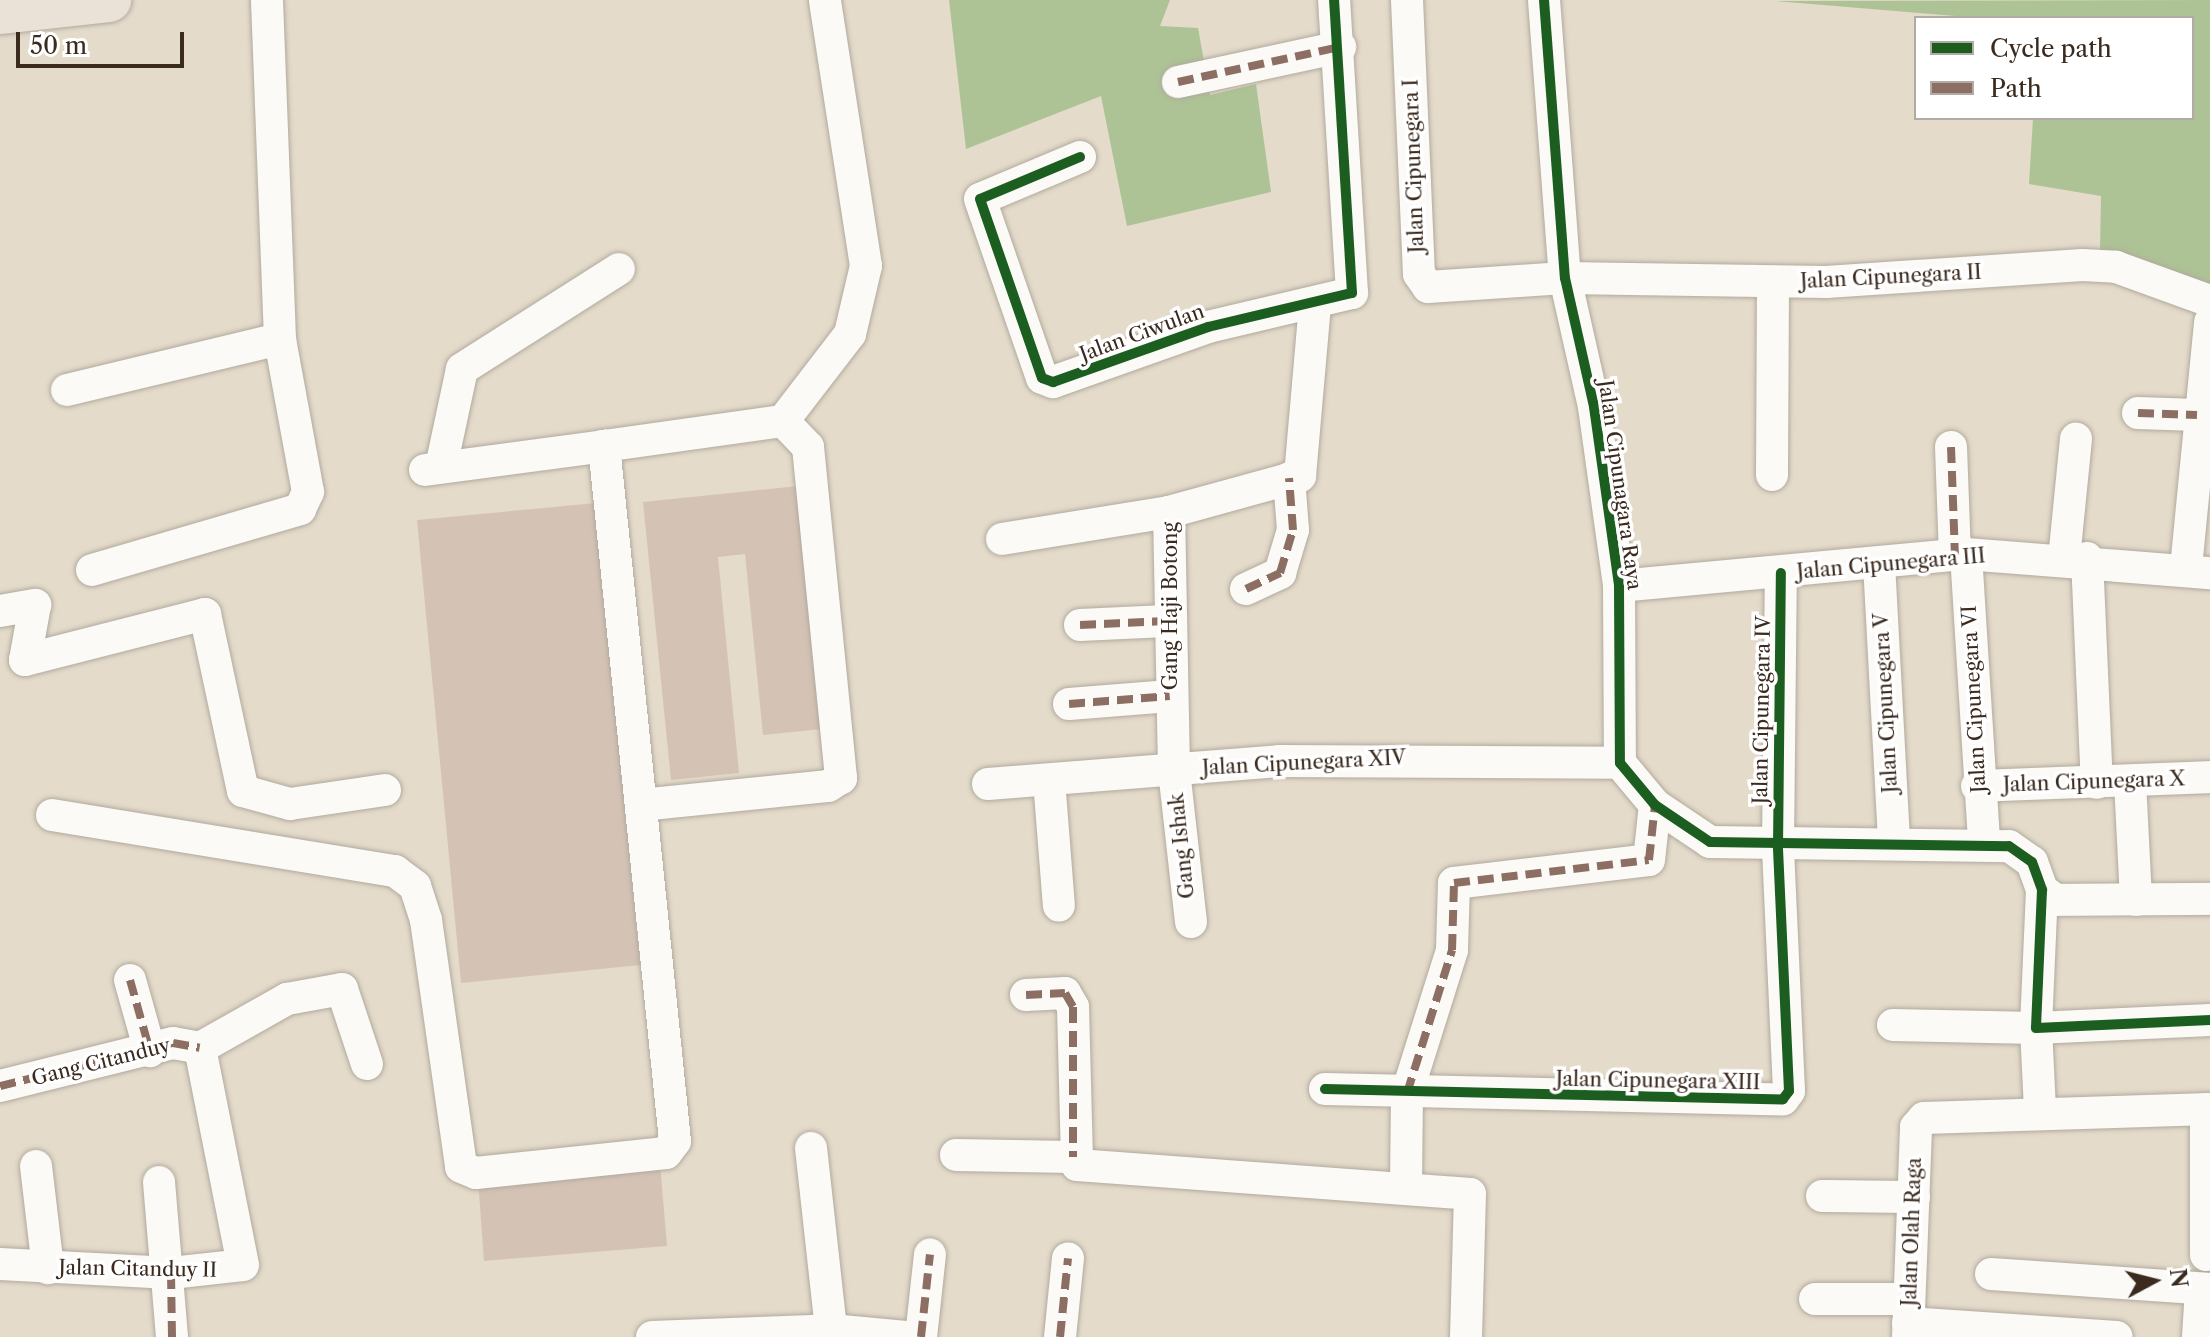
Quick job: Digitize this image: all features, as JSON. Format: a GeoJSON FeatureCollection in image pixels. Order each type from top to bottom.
{"type":"FeatureCollection","features":[{"type":"Feature","properties":{"kind":"highway"},"geometry":{"type":"LineString","coordinates":[[0,12],[109,0]]}},
{"type":"Feature","properties":{"kind":"street"},"geometry":{"type":"LineString","coordinates":[[92,570],[300,509],[308,492],[280,339],[267,0]]}},
{"type":"Feature","properties":{"kind":"street"},"geometry":{"type":"LineString","coordinates":[[619,269],[462,369],[433,468],[783,421],[850,334],[866,266],[825,0]]}},
{"type":"Feature","properties":{"kind":"street","name":"Jalan Ciwulan"},"geometry":{"type":"LineString","coordinates":[[1080,157],[980,199],[1042,378],[1068,378],[1208,327],[1352,293],[1355,281],[1340,47],[1334,0]]}},
{"type":"Feature","properties":{"kind":"street","name":"Jalan Cipunegara I"},"geometry":{"type":"LineString","coordinates":[[1407,0],[1422,282],[1565,278]]}},
{"type":"Feature","properties":{"kind":"street","name":"Jalan Cipunagara Raya"},"geometry":{"type":"LineString","coordinates":[[1544,0],[1565,278],[1594,407],[1619,586],[1620,763]]}},
{"type":"Feature","properties":{"kind":"street"},"geometry":{"type":"LineString","coordinates":[[1178,82],[1340,47]]}},
{"type":"Feature","properties":{"kind":"street","name":"Jalan Cipunegara II"},"geometry":{"type":"LineString","coordinates":[[1565,278],[1773,282],[2082,265],[2116,267],[2210,301]]}},
{"type":"Feature","properties":{"kind":"street"},"geometry":{"type":"LineString","coordinates":[[1772,475],[1773,282]]}},
{"type":"Feature","properties":{"kind":"street"},"geometry":{"type":"LineString","coordinates":[[1246,589],[1280,573],[1293,530],[1289,478],[1306,463],[1315,304]]}},
{"type":"Feature","properties":{"kind":"street"},"geometry":{"type":"LineString","coordinates":[[2198,570],[2197,415],[2210,322]]}},
{"type":"Feature","properties":{"kind":"street"},"geometry":{"type":"LineString","coordinates":[[67,390],[280,339]]}},
{"type":"Feature","properties":{"kind":"street"},"geometry":{"type":"LineString","coordinates":[[2138,413],[2197,415]]}},
{"type":"Feature","properties":{"kind":"street"},"geometry":{"type":"LineString","coordinates":[[642,805],[828,786],[841,778],[808,447],[783,421]]}},
{"type":"Feature","properties":{"kind":"street"},"geometry":{"type":"LineString","coordinates":[[2076,439],[2075,559],[2097,783]]}},
{"type":"Feature","properties":{"kind":"street"},"geometry":{"type":"LineString","coordinates":[[52,815],[367,862],[415,886],[426,920],[457,1158],[476,1173],[656,1158],[672,1149],[642,805],[604,446]]}},
{"type":"Feature","properties":{"kind":"street","name":"Jalan Cipunegara VI"},"geometry":{"type":"LineString","coordinates":[[1951,447],[1984,843]]}},
{"type":"Feature","properties":{"kind":"street","name":"Gang Haji Botong"},"geometry":{"type":"LineString","coordinates":[[1174,770],[1166,621],[1169,512],[1289,478]]}},
{"type":"Feature","properties":{"kind":"street"},"geometry":{"type":"LineString","coordinates":[[1002,539],[1169,512]]}},
{"type":"Feature","properties":{"kind":"street","name":"Jalan Cipunegara III"},"geometry":{"type":"LineString","coordinates":[[1619,586],[1960,554],[2075,559],[2198,570]]}},
{"type":"Feature","properties":{"kind":"street","name":"Jalan Cipunegara V"},"geometry":{"type":"LineString","coordinates":[[1879,563],[1894,842]]}},
{"type":"Feature","properties":{"kind":"street","name":"Jalan Cipunegara IV"},"geometry":{"type":"LineString","coordinates":[[1778,847],[1781,573]]}},
{"type":"Feature","properties":{"kind":"street"},"geometry":{"type":"LineString","coordinates":[[0,611],[35,605],[25,660],[205,614],[243,791],[290,804],[385,790]]}},
{"type":"Feature","properties":{"kind":"street"},"geometry":{"type":"LineString","coordinates":[[1080,625],[1166,621]]}},
{"type":"Feature","properties":{"kind":"street"},"geometry":{"type":"LineString","coordinates":[[1069,704],[1170,696]]}},
{"type":"Feature","properties":{"kind":"street","name":"Jalan Cipunegara XIV"},"geometry":{"type":"LineString","coordinates":[[988,784],[1174,770],[1444,758],[1620,763]]}},
{"type":"Feature","properties":{"kind":"street"},"geometry":{"type":"LineString","coordinates":[[1620,763],[1655,805],[1710,842],[1778,847],[1894,842],[1984,843],[2020,851],[2042,890],[2056,900],[2210,899]]}},
{"type":"Feature","properties":{"kind":"street","name":"Gang Ishak"},"geometry":{"type":"LineString","coordinates":[[1174,770],[1191,922]]}},
{"type":"Feature","properties":{"kind":"street","name":"Jalan Cipunegara X"},"geometry":{"type":"LineString","coordinates":[[1977,786],[2210,777]]}},
{"type":"Feature","properties":{"kind":"street"},"geometry":{"type":"LineString","coordinates":[[1049,780],[1059,906]]}},
{"type":"Feature","properties":{"kind":"street"},"geometry":{"type":"LineString","coordinates":[[2130,781],[2136,900]]}},
{"type":"Feature","properties":{"kind":"street"},"geometry":{"type":"LineString","coordinates":[[1406,1187],[1407,1093],[1452,950],[1454,883],[1649,860],[1655,805]]}},
{"type":"Feature","properties":{"kind":"street","name":"Jalan Cipunegara XIII"},"geometry":{"type":"LineString","coordinates":[[1325,1089],[1783,1099],[1789,1091],[1778,847]]}},
{"type":"Feature","properties":{"kind":"street"},"geometry":{"type":"LineString","coordinates":[[2042,890],[2036,1028],[2040,1111],[2208,1109],[2206,1255]]}},
{"type":"Feature","properties":{"kind":"street"},"geometry":{"type":"LineString","coordinates":[[130,980],[150,1051]]}},
{"type":"Feature","properties":{"kind":"street"},"geometry":{"type":"LineString","coordinates":[[200,1048],[287,999],[342,989],[367,1064]]}},
{"type":"Feature","properties":{"kind":"street"},"geometry":{"type":"LineString","coordinates":[[1026,995],[1065,993],[1073,1007],[1073,1157],[1077,1165],[1470,1194],[1466,1337]]}},
{"type":"Feature","properties":{"kind":"street"},"geometry":{"type":"LineString","coordinates":[[1893,1025],[2036,1028],[2210,1020]]}},
{"type":"Feature","properties":{"kind":"street","name":"Gang Citanduy"},"geometry":{"type":"LineString","coordinates":[[0,1086],[189,1042],[200,1048]]}},
{"type":"Feature","properties":{"kind":"street","name":"Jalan Citanduy II"},"geometry":{"type":"LineString","coordinates":[[0,1264],[171,1273],[234,1271],[246,1252],[200,1048]]}},
{"type":"Feature","properties":{"kind":"street","name":"Jalan Olah Raga"},"geometry":{"type":"LineString","coordinates":[[1908,1319],[1916,1127],[1933,1113],[2040,1111]]}},
{"type":"Feature","properties":{"kind":"street"},"geometry":{"type":"LineString","coordinates":[[811,1148],[831,1330]]}},
{"type":"Feature","properties":{"kind":"street"},"geometry":{"type":"LineString","coordinates":[[956,1155],[1073,1157]]}},
{"type":"Feature","properties":{"kind":"street"},"geometry":{"type":"LineString","coordinates":[[36,1166],[48,1268]]}},
{"type":"Feature","properties":{"kind":"street"},"geometry":{"type":"LineString","coordinates":[[159,1182],[171,1273],[172,1337]]}},
{"type":"Feature","properties":{"kind":"street"},"geometry":{"type":"LineString","coordinates":[[1822,1196],[1914,1197]]}},
{"type":"Feature","properties":{"kind":"street"},"geometry":{"type":"LineString","coordinates":[[921,1337],[930,1254]]}},
{"type":"Feature","properties":{"kind":"street"},"geometry":{"type":"LineString","coordinates":[[1060,1337],[1068,1258]]}},
{"type":"Feature","properties":{"kind":"street"},"geometry":{"type":"LineString","coordinates":[[1991,1274],[2206,1289],[2198,1337]]}},
{"type":"Feature","properties":{"kind":"street"},"geometry":{"type":"LineString","coordinates":[[1815,1299],[1908,1319],[2018,1334],[2117,1337]]}},
{"type":"Feature","properties":{"kind":"street"},"geometry":{"type":"LineString","coordinates":[[652,1337],[831,1330],[906,1337]]}},
{"type":"Feature","properties":{"kind":"green space"},"geometry":{"type":"Polygon","coordinates":[[[949,0],[1170,0],[1160,26],[1198,28],[1210,95],[1256,84],[1271,192],[1127,226],[1101,96],[966,149],[949,0]]]}},
{"type":"Feature","properties":{"kind":"green space"},"geometry":{"type":"Polygon","coordinates":[[[2210,0],[2210,288],[2100,251],[2101,196],[2029,184],[2033,120],[2194,120],[2194,16],[1955,16],[1776,1],[2210,0]]]}},
{"type":"Feature","properties":{"kind":"building"},"geometry":{"type":"Polygon","coordinates":[[[808,485],[832,728],[763,735],[745,554],[718,557],[739,773],[671,780],[643,502],[808,485]]]}},
{"type":"Feature","properties":{"kind":"building"},"geometry":{"type":"Polygon","coordinates":[[[596,503],[640,965],[461,983],[417,520],[596,503]]]}},
{"type":"Feature","properties":{"kind":"building"},"geometry":{"type":"Polygon","coordinates":[[[660,1164],[667,1246],[484,1261],[478,1179],[660,1164]]]}},
{"type":"Feature","properties":{"kind":"marked path"},"geometry":{"type":"LineString","coordinates":[[1178,82],[1340,47]]}},
{"type":"Feature","properties":{"kind":"marked path"},"geometry":{"type":"LineString","coordinates":[[2138,413],[2197,415]]}},
{"type":"Feature","properties":{"kind":"marked path"},"geometry":{"type":"LineString","coordinates":[[1951,447],[1955,555]]}},
{"type":"Feature","properties":{"kind":"marked path"},"geometry":{"type":"LineString","coordinates":[[1246,589],[1280,573],[1293,530],[1289,478]]}},
{"type":"Feature","properties":{"kind":"marked path"},"geometry":{"type":"LineString","coordinates":[[1080,625],[1166,621]]}},
{"type":"Feature","properties":{"kind":"marked path"},"geometry":{"type":"LineString","coordinates":[[1069,704],[1170,696]]}},
{"type":"Feature","properties":{"kind":"marked path"},"geometry":{"type":"LineString","coordinates":[[1407,1093],[1452,950],[1454,883],[1649,860],[1655,805]]}},
{"type":"Feature","properties":{"kind":"marked path"},"geometry":{"type":"LineString","coordinates":[[130,980],[150,1051]]}},
{"type":"Feature","properties":{"kind":"marked path"},"geometry":{"type":"LineString","coordinates":[[1026,995],[1065,993],[1073,1007],[1073,1157]]}},
{"type":"Feature","properties":{"kind":"marked path"},"geometry":{"type":"LineString","coordinates":[[0,1086],[173,1043],[200,1048]]}},
{"type":"Feature","properties":{"kind":"marked path"},"geometry":{"type":"LineString","coordinates":[[921,1337],[930,1254]]}},
{"type":"Feature","properties":{"kind":"marked path"},"geometry":{"type":"LineString","coordinates":[[1060,1337],[1068,1258]]}},
{"type":"Feature","properties":{"kind":"marked path"},"geometry":{"type":"LineString","coordinates":[[171,1273],[172,1337]]}},
{"type":"Feature","properties":{"kind":"cycle path"},"geometry":{"type":"LineString","coordinates":[[1080,157],[980,199],[1042,378],[1053,382],[1208,327],[1352,293],[1334,0]]}},
{"type":"Feature","properties":{"kind":"cycle path"},"geometry":{"type":"LineString","coordinates":[[1544,0],[1565,278],[1594,407],[1619,586],[1620,763],[1655,805],[1710,842],[2009,846],[2032,862],[2042,890],[2036,1028],[2210,1020]]}},
{"type":"Feature","properties":{"kind":"cycle path"},"geometry":{"type":"LineString","coordinates":[[1325,1089],[1783,1099],[1789,1091],[1778,847],[1781,573]]}}]}
